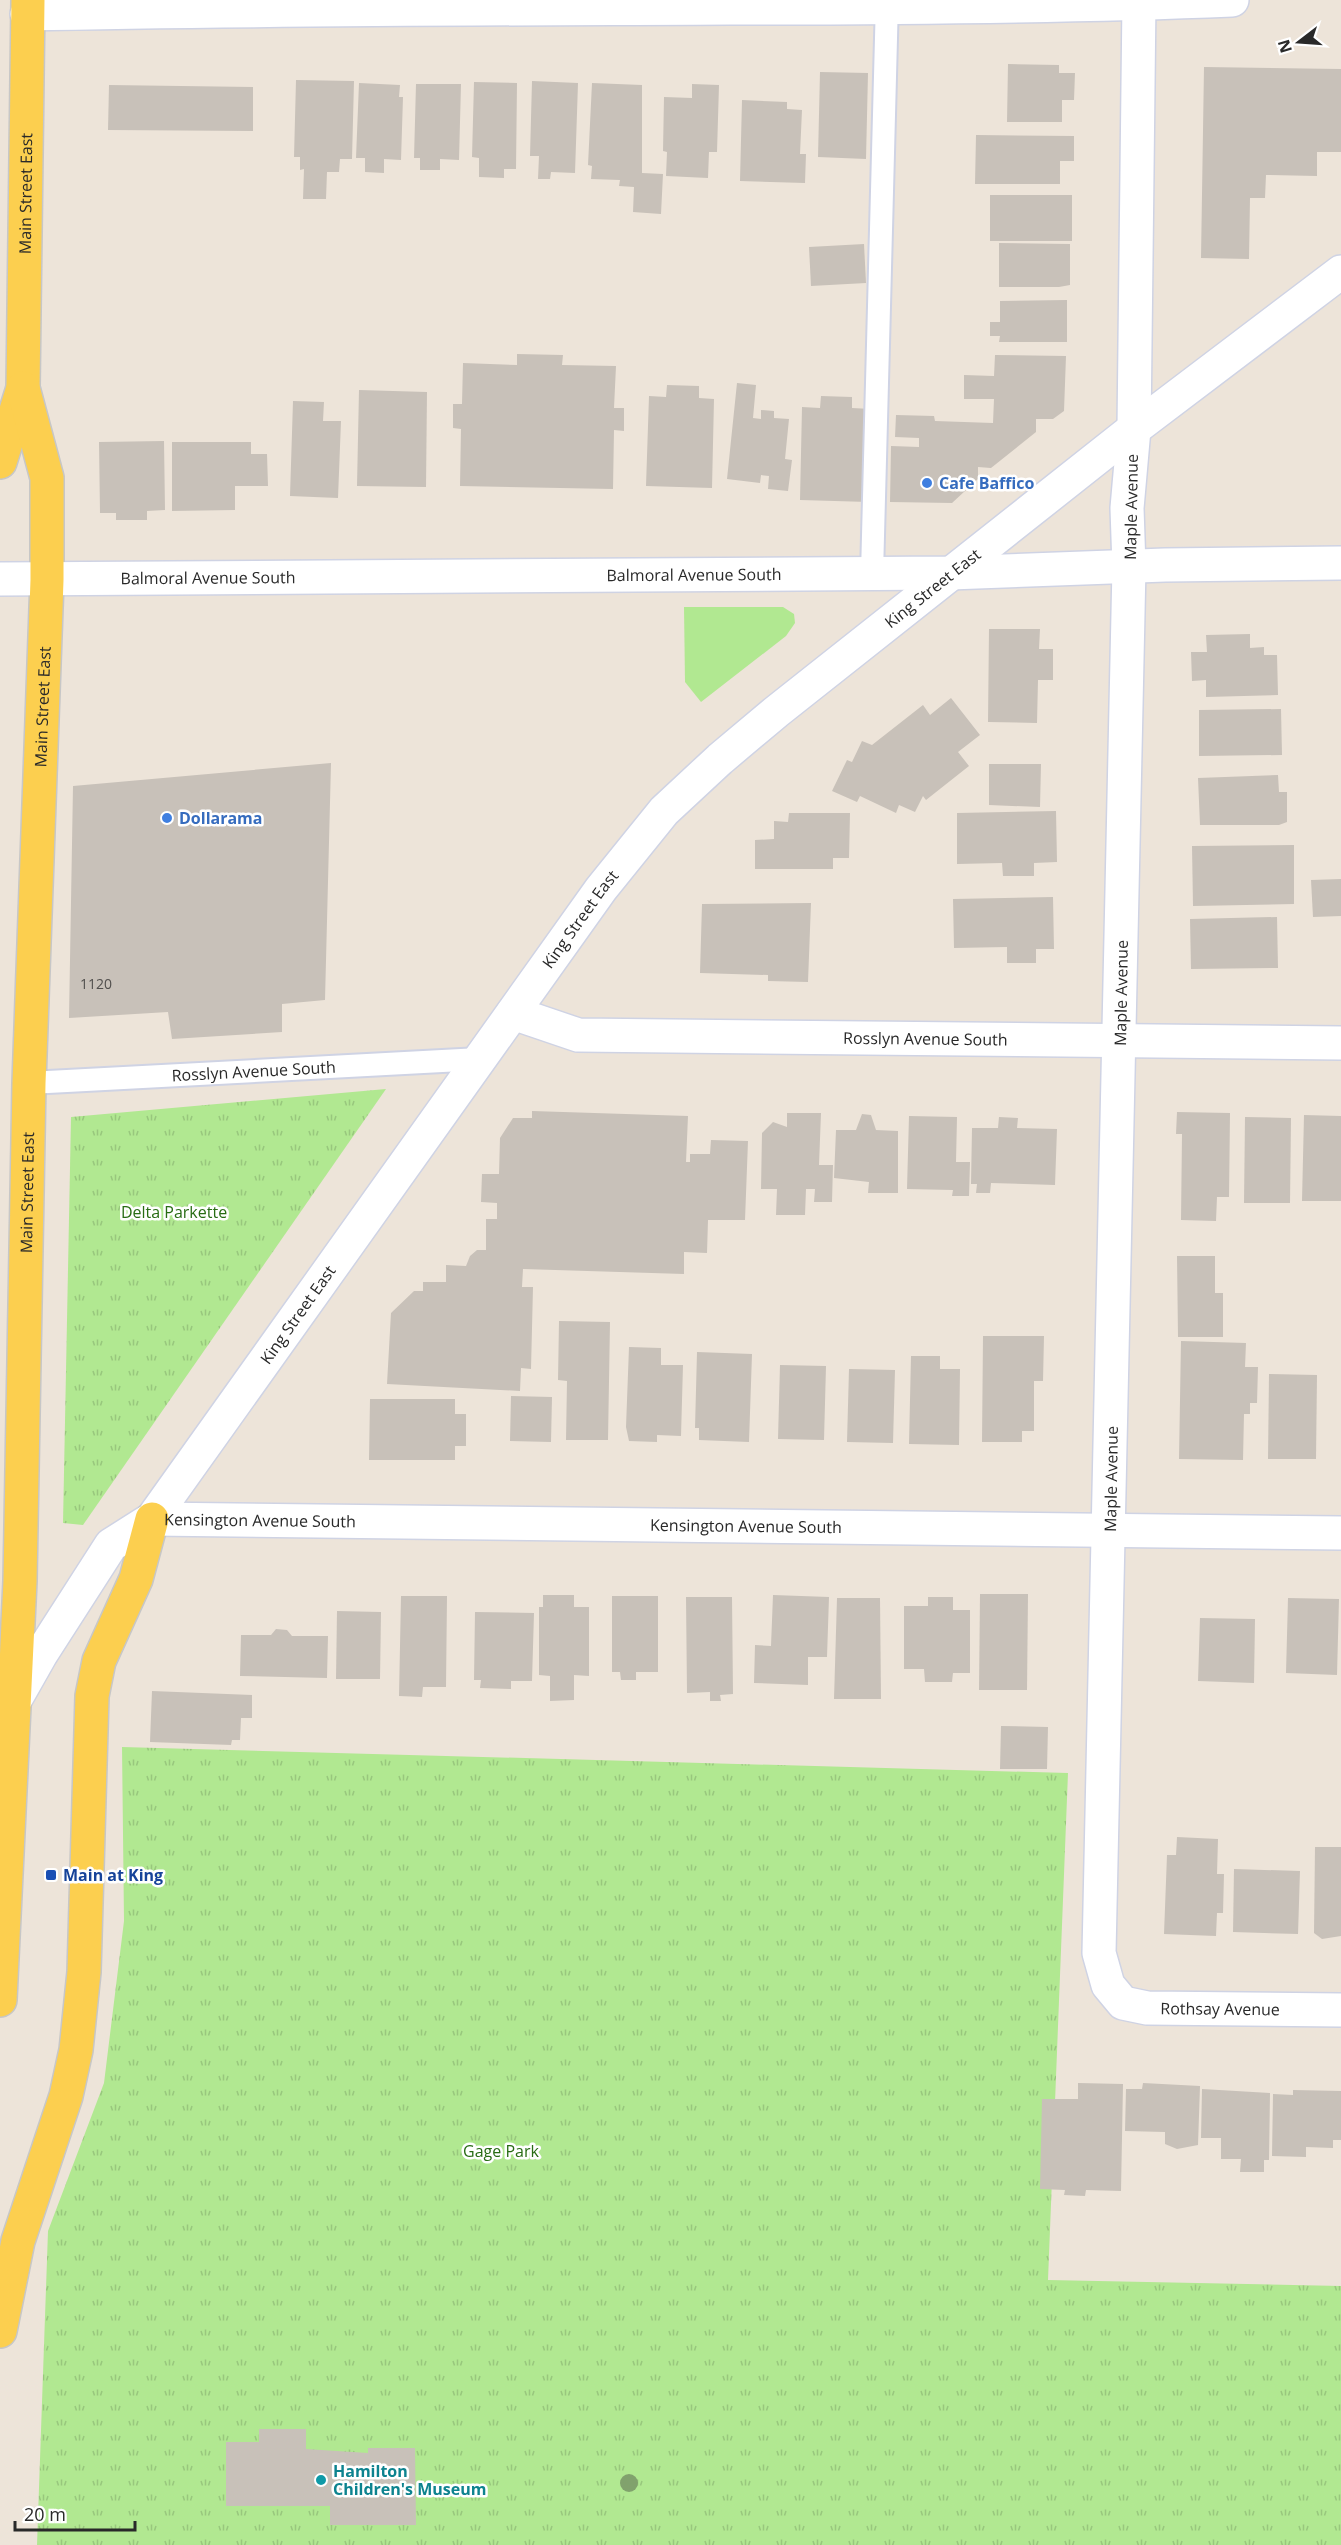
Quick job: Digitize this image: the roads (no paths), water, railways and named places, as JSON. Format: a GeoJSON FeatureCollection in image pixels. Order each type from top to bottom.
{"type":"FeatureCollection","features":[{"type":"Feature","properties":{"kind":"main road","name":"Main Street East"},"geometry":{"type":"LineString","coordinates":[[0,2000],[20,1581],[29,1083],[47,580],[47,478],[23,388],[28,7]]}},
{"type":"Feature","properties":{"kind":"main road","name":"Main Street East"},"geometry":{"type":"LineString","coordinates":[[0,462],[23,388]]}},
{"type":"Feature","properties":{"kind":"main road"},"geometry":{"type":"LineString","coordinates":[[0,2331],[18,2241],[66,2096],[76,2050],[84,1972],[92,1696],[99,1661],[136,1578],[152,1519]]}},
{"type":"Feature","properties":{"kind":"street"},"geometry":{"type":"LineString","coordinates":[[28,7],[187,11],[1232,0]]}},
{"type":"Feature","properties":{"kind":"street","name":"Maple Avenue"},"geometry":{"type":"LineString","coordinates":[[1108,1984],[1099,1953],[1120,1041],[1129,567],[1127,508],[1134,429],[1139,2]]}},
{"type":"Feature","properties":{"kind":"street","name":"King Street East"},"geometry":{"type":"LineString","coordinates":[[0,1731],[13,1700],[111,1545],[152,1519],[570,930],[664,811],[720,759],[776,712],[950,573],[1134,429],[1341,272]]}},
{"type":"Feature","properties":{"kind":"street","name":"Balmoral Avenue South"},"geometry":{"type":"LineString","coordinates":[[0,579],[872,574],[1341,563]]}},
{"type":"Feature","properties":{"kind":"street","name":"Rosslyn Avenue South"},"geometry":{"type":"LineString","coordinates":[[513,1013],[578,1035],[1341,1043]]}},
{"type":"Feature","properties":{"kind":"street","name":"Kensington Avenue South"},"geometry":{"type":"LineString","coordinates":[[152,1519],[1341,1533]]}},
{"type":"Feature","properties":{"kind":"street","name":"Rothsay Avenue"},"geometry":{"type":"LineString","coordinates":[[1108,1984],[1123,2003],[1147,2008],[1341,2010]]}},
{"type":"Feature","properties":{"kind":"lane"},"geometry":{"type":"LineString","coordinates":[[872,574],[887,4]]}},
{"type":"Feature","properties":{"kind":"lane","name":"Rosslyn Avenue South"},"geometry":{"type":"LineString","coordinates":[[29,1083],[480,1059]]}},
{"type":"Feature","properties":{"kind":"place","name":"Cafe Baffico"},"geometry":{"type":"Point","coordinates":[927,483]}},
{"type":"Feature","properties":{"kind":"place","name":"Dollarama"},"geometry":{"type":"Point","coordinates":[167,818]}},
{"type":"Feature","properties":{"kind":"place","name":"Main at King"},"geometry":{"type":"Point","coordinates":[51,1875]}},
{"type":"Feature","properties":{"kind":"place","name":"Hamilton Children's Museum"},"geometry":{"type":"Point","coordinates":[321,2480]}},
{"type":"Feature","properties":{"kind":"park label","name":"Delta Parkette"},"geometry":{"type":"Point","coordinates":[174,1212]}},
{"type":"Feature","properties":{"kind":"park label","name":"Gage Park"},"geometry":{"type":"Point","coordinates":[501,2151]}}]}
